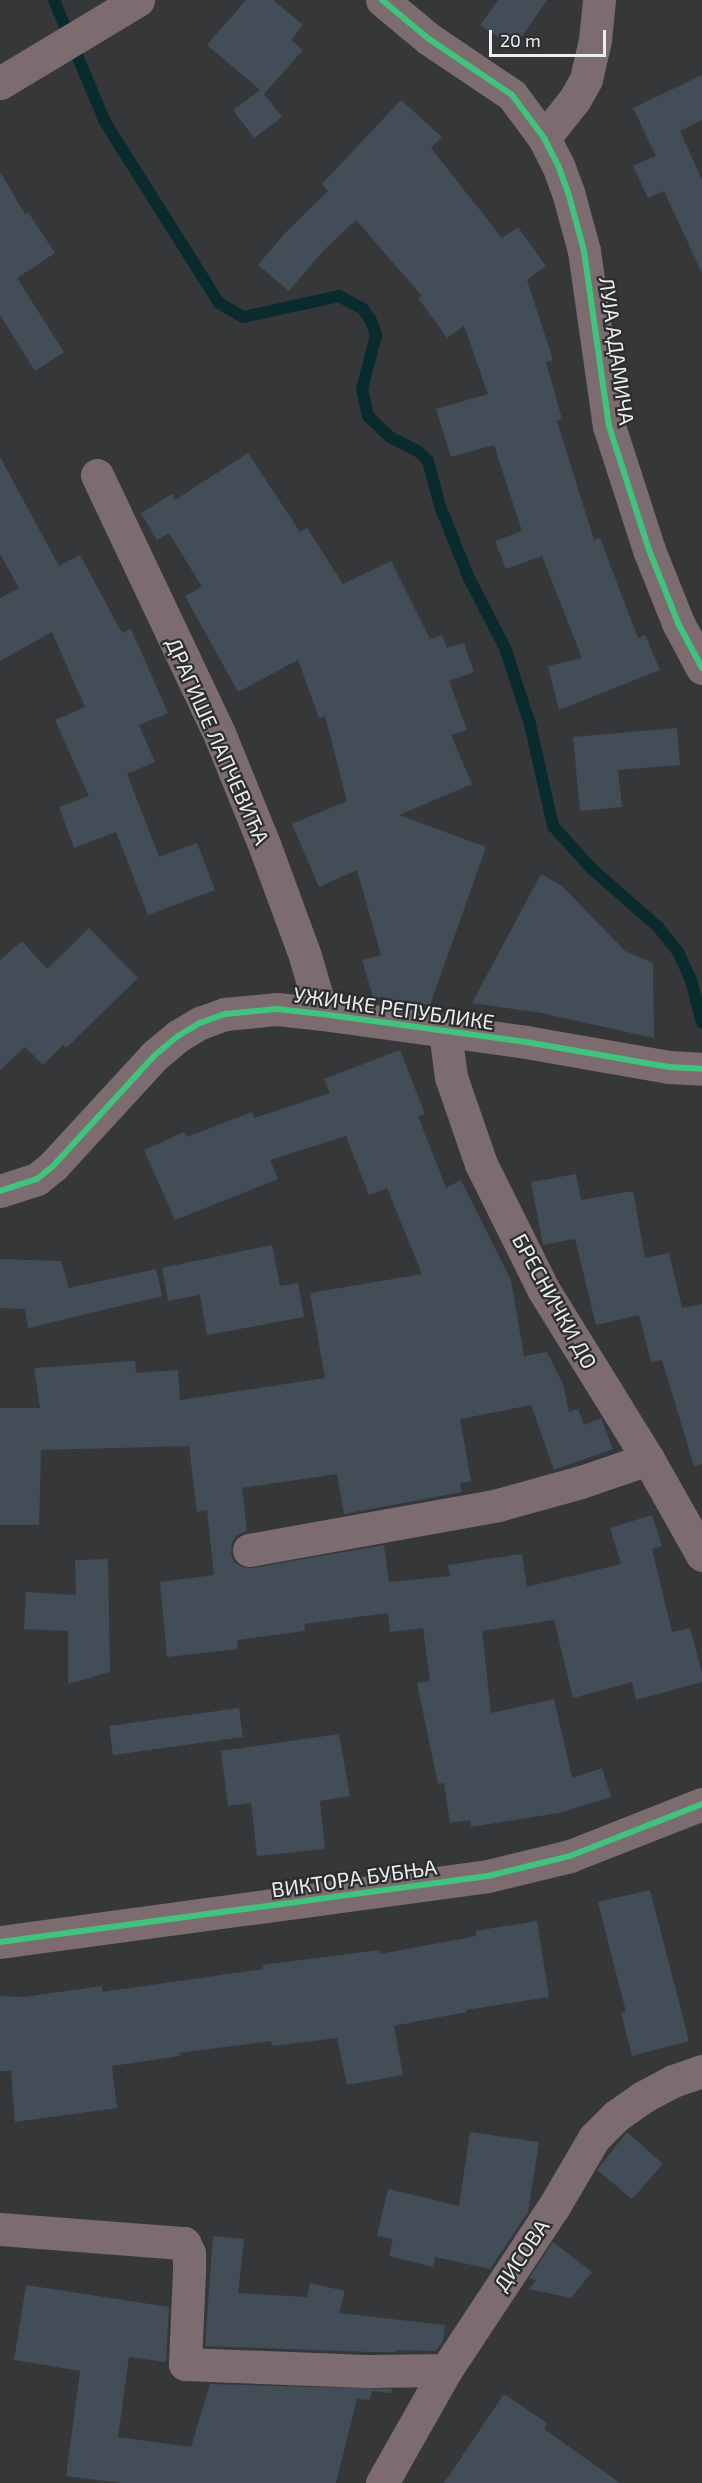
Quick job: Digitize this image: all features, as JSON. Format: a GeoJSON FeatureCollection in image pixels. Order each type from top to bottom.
{"type":"FeatureCollection","features":[{"type":"Feature","properties":{"kind":"street"},"geometry":{"type":"LineString","coordinates":[[0,82],[138,0]]}},
{"type":"Feature","properties":{"kind":"street","name":"ЛУЈА АДАМИЧА"},"geometry":{"type":"LineString","coordinates":[[382,0],[429,39],[513,95],[544,138],[568,192],[584,251],[609,426],[649,550],[678,623],[702,668]]}},
{"type":"Feature","properties":{"kind":"street"},"geometry":{"type":"LineString","coordinates":[[544,138],[575,99],[586,79],[595,40],[599,0]]}},
{"type":"Feature","properties":{"kind":"street","name":"ДРАГИШЕ ЛАПЧЕВИЋА"},"geometry":{"type":"LineString","coordinates":[[97,476],[219,733],[265,847],[305,956],[322,1014]]}},
{"type":"Feature","properties":{"kind":"street","name":"УЖИЧКЕ РЕПУБЛИКЕ"},"geometry":{"type":"LineString","coordinates":[[0,1191],[37,1179],[53,1166],[154,1056],[178,1036],[200,1023],[225,1014],[278,1009],[322,1014],[526,1042],[669,1067],[702,1069]]}},
{"type":"Feature","properties":{"kind":"street","name":"БРЕСНИЧКИ ДО"},"geometry":{"type":"LineString","coordinates":[[445,1032],[451,1077],[481,1164],[543,1289],[648,1459],[702,1555]]}},
{"type":"Feature","properties":{"kind":"street"},"geometry":{"type":"LineString","coordinates":[[249,1550],[498,1504],[648,1459]]}},
{"type":"Feature","properties":{"kind":"street","name":"ВИКТОРА БУБЊА"},"geometry":{"type":"LineString","coordinates":[[0,1942],[499,1874],[570,1856],[702,1804]]}},
{"type":"Feature","properties":{"kind":"street","name":"ДИСОВА"},"geometry":{"type":"LineString","coordinates":[[382,2483],[446,2370],[553,2208],[594,2138],[616,2116],[643,2097],[673,2081],[702,2071]]}},
{"type":"Feature","properties":{"kind":"street"},"geometry":{"type":"LineString","coordinates":[[0,2229],[184,2242],[189,2253],[185,2364],[371,2371],[446,2370]]}},
{"type":"Feature","properties":{"kind":"building"},"geometry":{"type":"Polygon","coordinates":[[[246,0],[273,0],[303,25],[291,40],[303,50],[264,94],[282,117],[254,138],[233,110],[260,90],[207,45],[246,0]]]}},
{"type":"Feature","properties":{"kind":"building"},"geometry":{"type":"Polygon","coordinates":[[[498,0],[547,0],[514,48],[480,25],[498,0]]]}},
{"type":"Feature","properties":{"kind":"building"},"geometry":{"type":"Polygon","coordinates":[[[702,75],[702,120],[680,131],[702,180],[702,273],[664,191],[648,198],[633,166],[656,156],[633,108],[702,75]]]}},
{"type":"Feature","properties":{"kind":"building"},"geometry":{"type":"Polygon","coordinates":[[[401,100],[442,137],[431,148],[502,238],[518,227],[546,266],[527,280],[553,360],[546,362],[562,419],[557,421],[594,540],[600,538],[638,638],[645,635],[660,670],[559,710],[548,666],[582,658],[542,556],[506,569],[495,541],[522,531],[494,445],[451,457],[436,409],[488,394],[464,326],[447,338],[418,298],[422,296],[356,220],[323,251],[289,291],[258,265],[286,232],[328,191],[322,184],[401,100]]]}},
{"type":"Feature","properties":{"kind":"building"},"geometry":{"type":"Polygon","coordinates":[[[0,172],[25,214],[28,212],[55,253],[17,278],[64,352],[35,371],[0,315],[0,172]]]}},
{"type":"Feature","properties":{"kind":"building"},"geometry":{"type":"Polygon","coordinates":[[[248,453],[300,532],[307,528],[343,584],[391,561],[430,639],[442,635],[447,648],[464,643],[474,672],[449,681],[467,730],[451,735],[472,784],[399,815],[486,847],[430,1005],[373,997],[362,960],[381,955],[357,870],[319,887],[292,824],[347,801],[325,716],[319,718],[298,660],[238,692],[185,596],[202,587],[169,533],[157,540],[141,513],[172,494],[175,500],[248,453]]]}},
{"type":"Feature","properties":{"kind":"building"},"geometry":{"type":"Polygon","coordinates":[[[0,457],[59,566],[80,555],[122,633],[131,629],[168,713],[139,725],[155,762],[127,774],[159,857],[197,843],[215,890],[148,915],[116,832],[74,848],[59,807],[89,796],[55,720],[85,707],[52,632],[0,661],[0,598],[19,588],[0,554],[0,457]]]}},
{"type":"Feature","properties":{"kind":"building"},"geometry":{"type":"Polygon","coordinates":[[[677,728],[680,765],[618,770],[622,807],[580,811],[573,737],[677,728]]]}},
{"type":"Feature","properties":{"kind":"building"},"geometry":{"type":"Polygon","coordinates":[[[541,874],[562,886],[625,951],[653,963],[654,1038],[541,1013],[472,1003],[541,874]]]}},
{"type":"Feature","properties":{"kind":"building"},"geometry":{"type":"Polygon","coordinates":[[[89,928],[138,978],[66,1048],[63,1045],[43,1065],[25,1047],[0,1070],[0,960],[22,941],[47,969],[89,928]]]}},
{"type":"Feature","properties":{"kind":"building"},"geometry":{"type":"Polygon","coordinates":[[[400,1050],[425,1114],[418,1116],[446,1188],[461,1180],[511,1280],[524,1356],[547,1352],[563,1384],[569,1412],[578,1409],[584,1425],[601,1418],[613,1449],[554,1470],[531,1405],[460,1419],[471,1481],[460,1483],[462,1492],[344,1514],[337,1474],[242,1488],[247,1531],[237,1535],[232,1543],[231,1553],[234,1562],[242,1567],[252,1568],[384,1545],[389,1582],[450,1576],[448,1565],[522,1554],[527,1587],[621,1564],[610,1528],[652,1515],[662,1546],[652,1549],[672,1632],[690,1628],[702,1673],[702,1682],[636,1700],[632,1682],[573,1698],[554,1620],[482,1631],[491,1713],[554,1699],[572,1778],[602,1768],[611,1797],[559,1813],[471,1827],[470,1820],[450,1823],[444,1783],[438,1784],[417,1683],[430,1681],[423,1628],[390,1632],[388,1613],[304,1624],[305,1631],[237,1640],[238,1649],[167,1657],[160,1582],[214,1575],[207,1510],[197,1512],[189,1446],[41,1450],[39,1525],[0,1525],[0,1408],[40,1408],[34,1368],[135,1361],[136,1373],[178,1370],[180,1400],[325,1378],[310,1293],[422,1274],[387,1188],[369,1195],[346,1136],[270,1160],[278,1179],[175,1220],[144,1150],[184,1132],[187,1137],[252,1112],[254,1118],[330,1093],[324,1079],[400,1050]]]}},
{"type":"Feature","properties":{"kind":"building"},"geometry":{"type":"Polygon","coordinates":[[[576,1174],[581,1200],[633,1191],[645,1258],[669,1253],[682,1308],[702,1304],[702,1464],[694,1466],[662,1360],[651,1362],[639,1315],[596,1325],[575,1239],[543,1245],[531,1182],[576,1174]]]}},
{"type":"Feature","properties":{"kind":"building"},"geometry":{"type":"Polygon","coordinates":[[[272,1245],[280,1286],[298,1283],[304,1317],[207,1335],[200,1295],[168,1301],[162,1268],[272,1245]]]}},
{"type":"Feature","properties":{"kind":"building"},"geometry":{"type":"Polygon","coordinates":[[[0,1259],[61,1261],[69,1288],[156,1269],[162,1296],[28,1328],[25,1309],[0,1308],[0,1259]]]}},
{"type":"Feature","properties":{"kind":"building"},"geometry":{"type":"Polygon","coordinates":[[[108,1559],[110,1672],[68,1684],[68,1631],[24,1629],[26,1592],[76,1595],[75,1560],[108,1559]]]}},
{"type":"Feature","properties":{"kind":"building"},"geometry":{"type":"Polygon","coordinates":[[[239,1708],[243,1737],[113,1755],[109,1726],[239,1708]]]}},
{"type":"Feature","properties":{"kind":"building"},"geometry":{"type":"Polygon","coordinates":[[[339,1734],[350,1796],[320,1801],[325,1849],[257,1856],[251,1803],[228,1806],[221,1751],[339,1734]]]}},
{"type":"Feature","properties":{"kind":"building"},"geometry":{"type":"Polygon","coordinates":[[[650,1890],[689,2041],[632,2056],[621,2013],[626,2012],[598,1902],[650,1890]]]}},
{"type":"Feature","properties":{"kind":"building"},"geometry":{"type":"Polygon","coordinates":[[[537,1921],[549,1997],[466,2010],[466,2012],[394,2026],[403,2075],[347,2085],[337,2038],[272,2046],[271,2041],[179,2053],[180,2056],[112,2066],[117,2108],[15,2122],[11,2071],[0,2071],[0,1996],[23,1997],[102,1986],[102,1992],[263,1969],[262,1965],[379,1950],[380,1954],[476,1936],[475,1931],[537,1921]]]}},
{"type":"Feature","properties":{"kind":"building"},"geometry":{"type":"Polygon","coordinates":[[[470,2132],[539,2142],[528,2212],[490,2269],[435,2257],[433,2267],[389,2256],[393,2239],[377,2236],[388,2189],[459,2206],[470,2132]]]}},
{"type":"Feature","properties":{"kind":"building"},"geometry":{"type":"Polygon","coordinates":[[[627,2132],[663,2164],[632,2199],[597,2170],[627,2132]]]}},
{"type":"Feature","properties":{"kind":"building"},"geometry":{"type":"Polygon","coordinates":[[[213,2236],[244,2239],[238,2293],[307,2297],[310,2283],[345,2291],[339,2313],[445,2325],[443,2341],[436,2351],[396,2350],[396,2352],[205,2346],[213,2236]]]}},
{"type":"Feature","properties":{"kind":"building"},"geometry":{"type":"Polygon","coordinates":[[[553,2242],[592,2272],[571,2298],[529,2289],[536,2280],[529,2278],[553,2242]]]}},
{"type":"Feature","properties":{"kind":"building"},"geometry":{"type":"Polygon","coordinates":[[[26,2285],[169,2307],[166,2362],[129,2357],[118,2437],[191,2447],[210,2384],[392,2389],[391,2393],[372,2391],[370,2400],[357,2399],[336,2483],[121,2483],[66,2476],[80,2371],[14,2360],[26,2285]]]}},
{"type":"Feature","properties":{"kind":"building"},"geometry":{"type":"Polygon","coordinates":[[[504,2394],[547,2423],[544,2429],[620,2483],[444,2483],[504,2394]]]}},
{"type":"Feature","properties":{"kind":"waterway"},"geometry":{"type":"LineString","coordinates":[[54,0],[105,122],[219,303],[243,317],[339,296],[363,309],[371,321],[376,335],[362,389],[368,416],[390,437],[419,452],[428,461],[440,506],[468,576],[505,648],[530,724],[553,826],[592,869],[658,927],[678,952],[691,980],[702,1023]]}},
{"type":"Feature","properties":{"kind":"cycle path"},"geometry":{"type":"LineString","coordinates":[[382,0],[429,39],[512,95],[544,138],[558,165],[584,251],[609,426],[649,550],[678,623],[702,668]]}},
{"type":"Feature","properties":{"kind":"cycle path"},"geometry":{"type":"LineString","coordinates":[[0,1191],[37,1179],[53,1166],[154,1056],[178,1036],[200,1023],[225,1014],[277,1009],[322,1014],[526,1042],[669,1067],[702,1069]]}},
{"type":"Feature","properties":{"kind":"cycle path"},"geometry":{"type":"LineString","coordinates":[[0,1942],[488,1876],[570,1856],[702,1804]]}}]}
